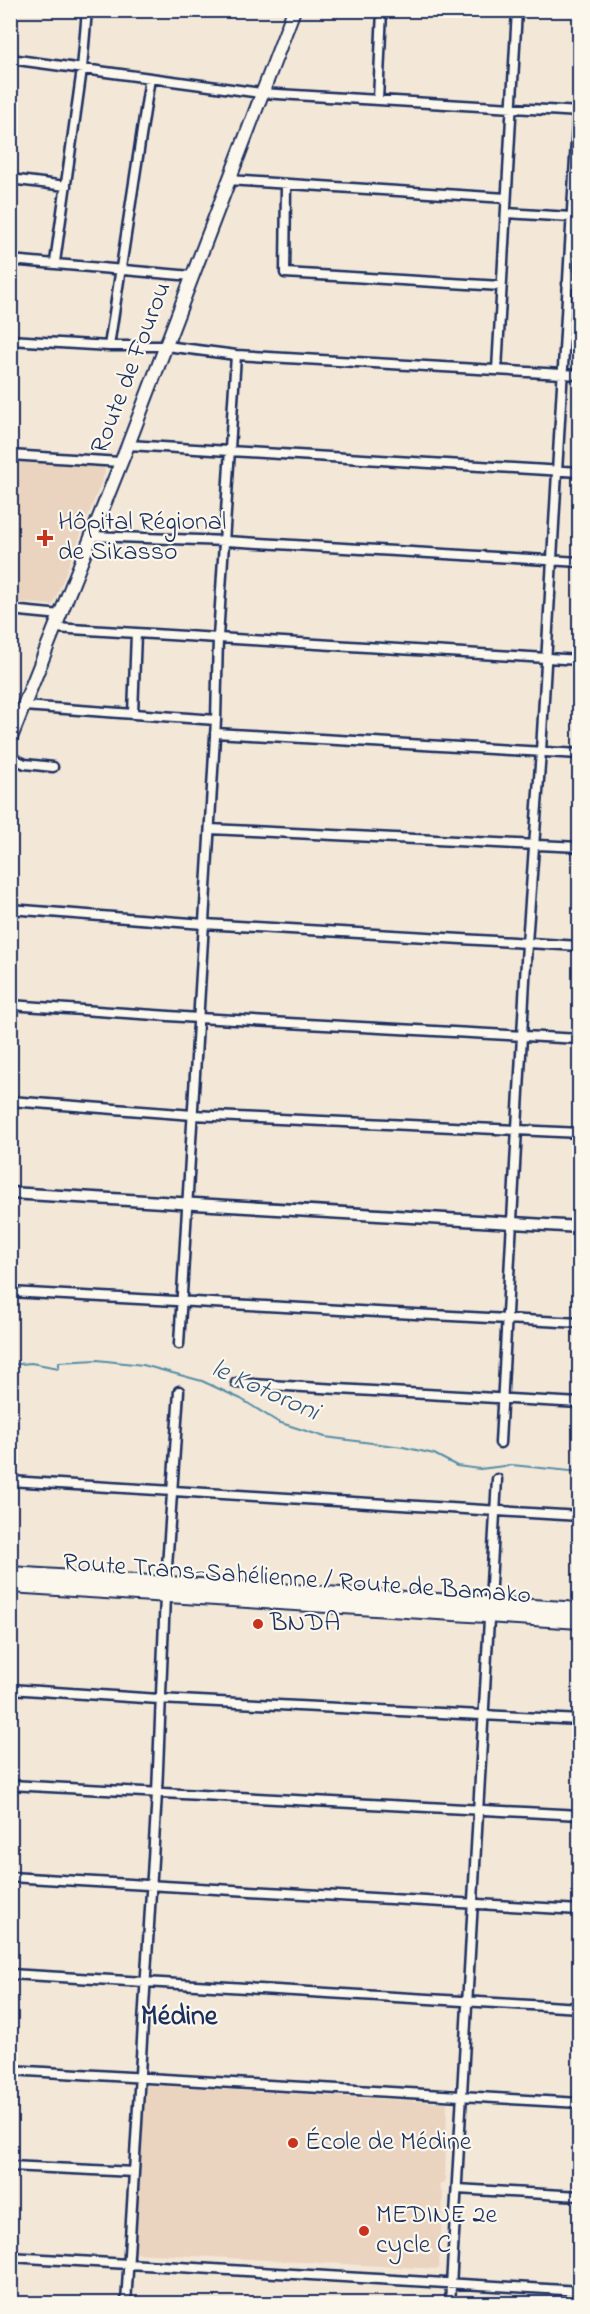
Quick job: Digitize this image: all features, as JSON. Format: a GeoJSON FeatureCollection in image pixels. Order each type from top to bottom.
{"type":"FeatureCollection","features":[{"type":"Feature","properties":{"kind":"highway","name":"Route Trans-Sahélienne / Route de Bamako"},"geometry":{"type":"LineString","coordinates":[[10,1574],[166,1591]]}},
{"type":"Feature","properties":{"kind":"highway","name":"Route Trans-Sahélienne / Route de Bamako"},"geometry":{"type":"LineString","coordinates":[[10,1586],[166,1591],[489,1610],[579,1610]]}},
{"type":"Feature","properties":{"kind":"highway","name":"Route Trans-Sahélienne / Route de Bamako"},"geometry":{"type":"LineString","coordinates":[[489,1610],[579,1621]]}},
{"type":"Feature","properties":{"kind":"main road","name":"Route de Fourou"},"geometry":{"type":"LineString","coordinates":[[10,740],[128,445],[294,10]]}},
{"type":"Feature","properties":{"kind":"street"},"geometry":{"type":"LineString","coordinates":[[55,262],[82,69],[87,10]]}},
{"type":"Feature","properties":{"kind":"street"},"geometry":{"type":"LineString","coordinates":[[378,100],[382,10]]}},
{"type":"Feature","properties":{"kind":"street"},"geometry":{"type":"LineString","coordinates":[[497,370],[517,10]]}},
{"type":"Feature","properties":{"kind":"street"},"geometry":{"type":"LineString","coordinates":[[10,59],[261,93],[578,112]]}},
{"type":"Feature","properties":{"kind":"street"},"geometry":{"type":"LineString","coordinates":[[500,1443],[527,943],[541,751],[571,217],[576,204],[579,71]]}},
{"type":"Feature","properties":{"kind":"street"},"geometry":{"type":"LineString","coordinates":[[109,346],[150,78]]}},
{"type":"Feature","properties":{"kind":"street"},"geometry":{"type":"LineString","coordinates":[[10,179],[66,186]]}},
{"type":"Feature","properties":{"kind":"street"},"geometry":{"type":"LineString","coordinates":[[228,180],[286,186],[506,198]]}},
{"type":"Feature","properties":{"kind":"street"},"geometry":{"type":"LineString","coordinates":[[286,186],[285,273],[501,286]]}},
{"type":"Feature","properties":{"kind":"street"},"geometry":{"type":"LineString","coordinates":[[506,213],[571,217]]}},
{"type":"Feature","properties":{"kind":"street"},"geometry":{"type":"LineString","coordinates":[[10,260],[55,262],[192,276]]}},
{"type":"Feature","properties":{"kind":"street"},"geometry":{"type":"LineString","coordinates":[[567,284],[579,284]]}},
{"type":"Feature","properties":{"kind":"street"},"geometry":{"type":"LineString","coordinates":[[10,340],[109,346],[166,346],[236,355],[579,375]]}},
{"type":"Feature","properties":{"kind":"street"},"geometry":{"type":"LineString","coordinates":[[179,1344],[236,355]]}},
{"type":"Feature","properties":{"kind":"street"},"geometry":{"type":"LineString","coordinates":[[128,445],[579,472]]}},
{"type":"Feature","properties":{"kind":"street"},"geometry":{"type":"LineString","coordinates":[[10,455],[120,462]]}},
{"type":"Feature","properties":{"kind":"street"},"geometry":{"type":"LineString","coordinates":[[91,536],[226,541],[579,562]]}},
{"type":"Feature","properties":{"kind":"street"},"geometry":{"type":"LineString","coordinates":[[10,610],[61,615]]}},
{"type":"Feature","properties":{"kind":"street"},"geometry":{"type":"LineString","coordinates":[[55,628],[579,660]]}},
{"type":"Feature","properties":{"kind":"street"},"geometry":{"type":"LineString","coordinates":[[133,714],[136,633]]}},
{"type":"Feature","properties":{"kind":"street"},"geometry":{"type":"LineString","coordinates":[[24,706],[216,720]]}},
{"type":"Feature","properties":{"kind":"street"},"geometry":{"type":"LineString","coordinates":[[215,732],[579,753]]}},
{"type":"Feature","properties":{"kind":"street"},"geometry":{"type":"LineString","coordinates":[[10,757],[25,764],[53,767]]}},
{"type":"Feature","properties":{"kind":"street"},"geometry":{"type":"LineString","coordinates":[[210,829],[579,847]]}},
{"type":"Feature","properties":{"kind":"street"},"geometry":{"type":"LineString","coordinates":[[10,909],[204,924],[579,946]]}},
{"type":"Feature","properties":{"kind":"street"},"geometry":{"type":"LineString","coordinates":[[10,1005],[198,1018],[579,1038]]}},
{"type":"Feature","properties":{"kind":"street"},"geometry":{"type":"LineString","coordinates":[[10,1101],[194,1115],[579,1133]]}},
{"type":"Feature","properties":{"kind":"street"},"geometry":{"type":"LineString","coordinates":[[10,1193],[579,1227]]}},
{"type":"Feature","properties":{"kind":"street"},"geometry":{"type":"LineString","coordinates":[[10,1292],[579,1323]]}},
{"type":"Feature","properties":{"kind":"street"},"geometry":{"type":"LineString","coordinates":[[236,1383],[579,1403]]}},
{"type":"Feature","properties":{"kind":"street"},"geometry":{"type":"LineString","coordinates":[[126,2304],[157,1793],[159,1699],[179,1391]]}},
{"type":"Feature","properties":{"kind":"street"},"geometry":{"type":"LineString","coordinates":[[450,2304],[497,1479]]}},
{"type":"Feature","properties":{"kind":"street"},"geometry":{"type":"LineString","coordinates":[[10,1481],[579,1516]]}},
{"type":"Feature","properties":{"kind":"street"},"geometry":{"type":"LineString","coordinates":[[10,1689],[159,1699],[579,1720]]}},
{"type":"Feature","properties":{"kind":"street"},"geometry":{"type":"LineString","coordinates":[[10,1785],[579,1815]]}},
{"type":"Feature","properties":{"kind":"street"},"geometry":{"type":"LineString","coordinates":[[10,1877],[579,1910]]}},
{"type":"Feature","properties":{"kind":"street"},"geometry":{"type":"LineString","coordinates":[[10,1974],[579,2008]]}},
{"type":"Feature","properties":{"kind":"street"},"geometry":{"type":"LineString","coordinates":[[10,2070],[579,2103]]}},
{"type":"Feature","properties":{"kind":"street"},"geometry":{"type":"LineString","coordinates":[[10,2166],[134,2172]]}},
{"type":"Feature","properties":{"kind":"street"},"geometry":{"type":"LineString","coordinates":[[457,2189],[579,2196]]}},
{"type":"Feature","properties":{"kind":"street"},"geometry":{"type":"LineString","coordinates":[[10,2258],[579,2291]]}},
{"type":"Feature","properties":{"kind":"shaded area","name":"Hôpital Régional de Sikasso"},"geometry":{"type":"Polygon","coordinates":[[[10,462],[104,467],[105,473],[53,605],[11,602],[10,462]]]}},
{"type":"Feature","properties":{"kind":"shaded area","name":"École de Médine"},"geometry":{"type":"Polygon","coordinates":[[[144,2085],[447,2103],[445,2182],[439,2185],[443,2195],[439,2269],[134,2253],[144,2085]]]}},
{"type":"Feature","properties":{"kind":"waterway","name":"le Kotoroni"},"geometry":{"type":"LineString","coordinates":[[10,1365],[31,1363],[59,1368],[59,1362],[97,1360],[143,1365],[202,1381],[241,1399],[278,1422],[325,1437],[403,1447],[434,1454],[457,1466],[480,1469],[512,1465],[580,1472]]}},
{"type":"Feature","properties":{"kind":"place","name":"Hôpital Régional de Sikasso"},"geometry":{"type":"Point","coordinates":[45,538]}},
{"type":"Feature","properties":{"kind":"place","name":"BNDA"},"geometry":{"type":"Point","coordinates":[258,1624]}},
{"type":"Feature","properties":{"kind":"place","name":"École de Médine"},"geometry":{"type":"Point","coordinates":[293,2143]}},
{"type":"Feature","properties":{"kind":"place","name":"MEDINE 2e cycle C"},"geometry":{"type":"Point","coordinates":[364,2231]}},
{"type":"Feature","properties":{"kind":"district","name":"Médine"},"geometry":{"type":"Point","coordinates":[179,2017]}}]}
